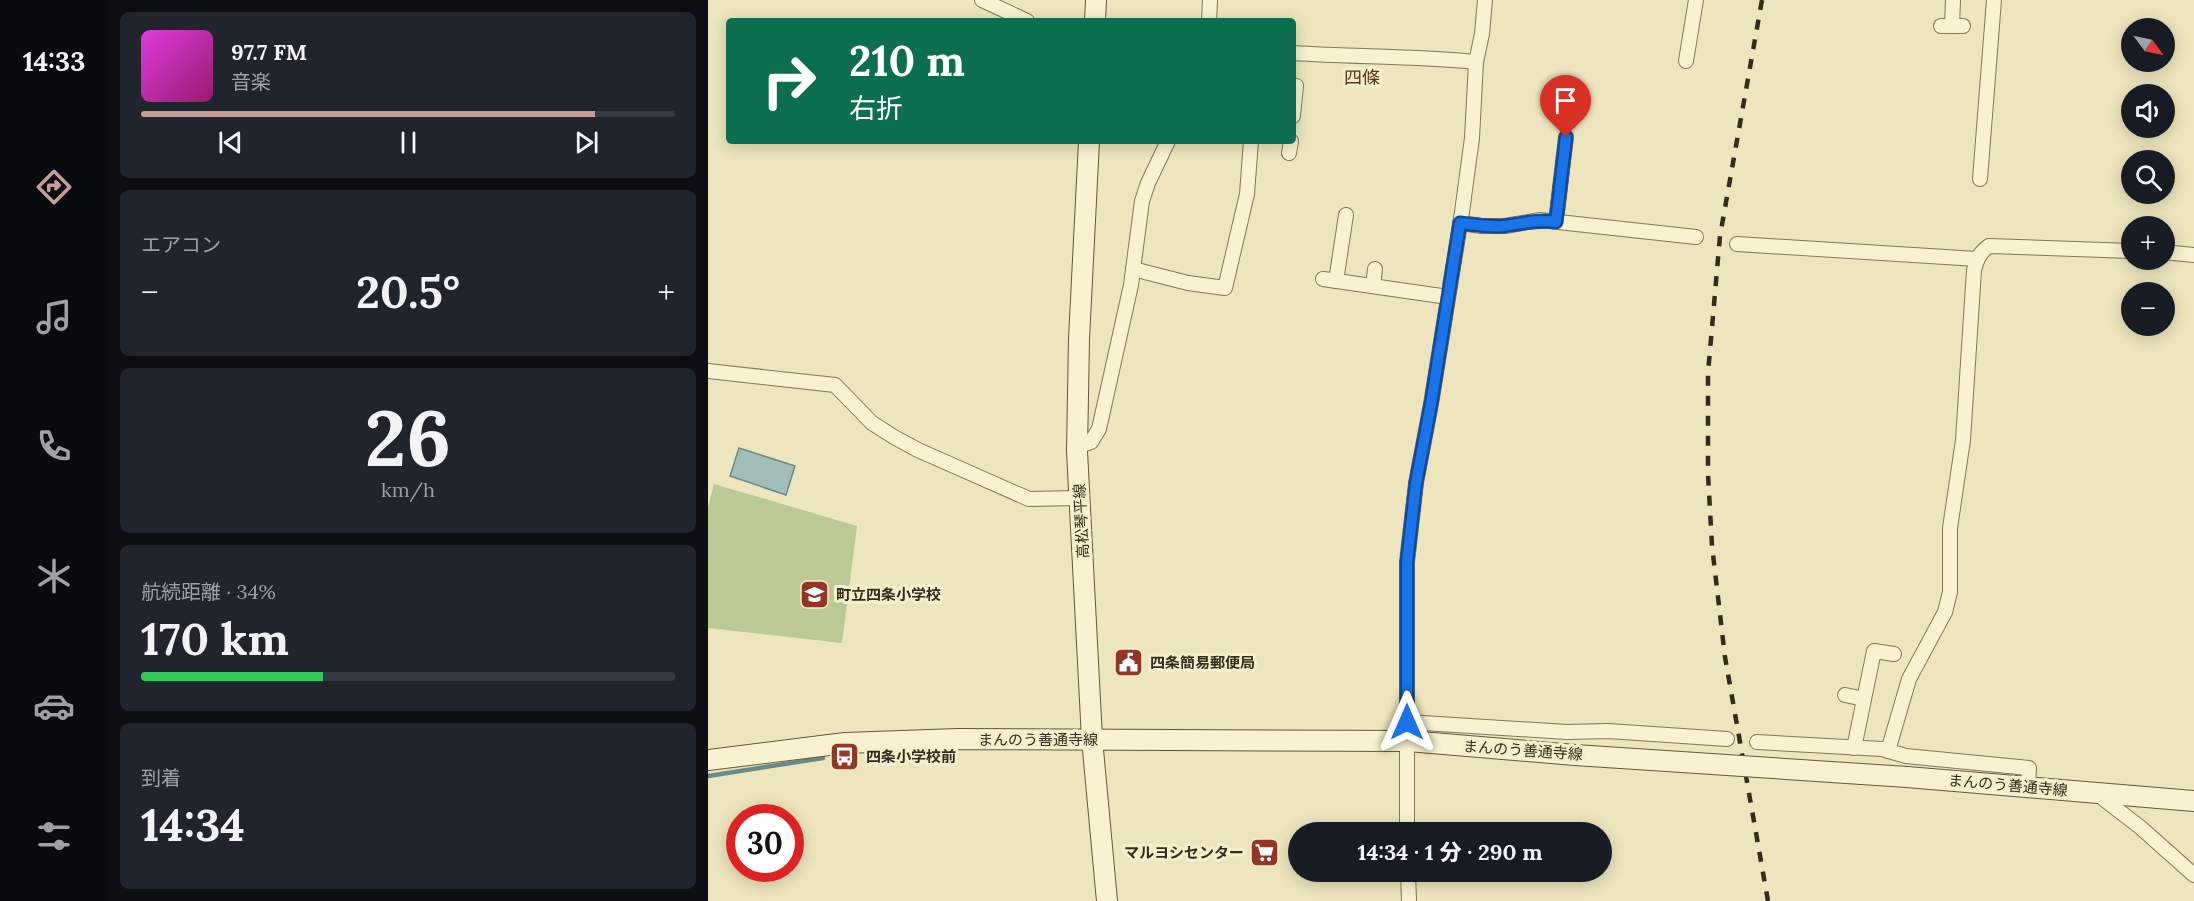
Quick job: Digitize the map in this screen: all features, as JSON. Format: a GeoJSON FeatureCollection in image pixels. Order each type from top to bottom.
{"type":"FeatureCollection","features":[{"type":"Feature","properties":{"kind":"main road"},"geometry":{"type":"LineString","coordinates":[[1095,18],[1096,0]]}},
{"type":"Feature","properties":{"kind":"main road","name":"高松琴平線"},"geometry":{"type":"LineString","coordinates":[[1089,144],[1079,339],[1077,447],[1092,739],[1107,901]]}},
{"type":"Feature","properties":{"kind":"main road","name":"まんのう善通寺線"},"geometry":{"type":"LineString","coordinates":[[708,760],[845,743],[929,739],[1092,739],[1408,732],[1575,755],[1907,777],[2194,801]]}},
{"type":"Feature","properties":{"kind":"street"},"geometry":{"type":"LineString","coordinates":[[982,0],[1021,18]]}},
{"type":"Feature","properties":{"kind":"street"},"geometry":{"type":"LineString","coordinates":[[1209,18],[1210,0]]}},
{"type":"Feature","properties":{"kind":"street"},"geometry":{"type":"LineString","coordinates":[[1407,822],[1407,562],[1416,483],[1472,138],[1476,62],[1482,34],[1485,0]]}},
{"type":"Feature","properties":{"kind":"street"},"geometry":{"type":"LineString","coordinates":[[1686,61],[1696,0]]}},
{"type":"Feature","properties":{"kind":"street"},"geometry":{"type":"LineString","coordinates":[[1952,26],[1953,0]]}},
{"type":"Feature","properties":{"kind":"street"},"geometry":{"type":"LineString","coordinates":[[1980,179],[1994,0]]}},
{"type":"Feature","properties":{"kind":"street"},"geometry":{"type":"LineString","coordinates":[[1296,52],[1327,55],[1421,56],[1476,62]]}},
{"type":"Feature","properties":{"kind":"street"},"geometry":{"type":"LineString","coordinates":[[1556,222],[1566,137]]}},
{"type":"Feature","properties":{"kind":"street"},"geometry":{"type":"LineString","coordinates":[[1077,447],[1091,442],[1100,429],[1133,269],[1142,201],[1167,144]]}},
{"type":"Feature","properties":{"kind":"street"},"geometry":{"type":"LineString","coordinates":[[1133,269],[1188,283],[1225,288],[1247,194],[1251,144]]}},
{"type":"Feature","properties":{"kind":"street"},"geometry":{"type":"LineString","coordinates":[[1346,215],[1330,280],[1448,297]]}},
{"type":"Feature","properties":{"kind":"street"},"geometry":{"type":"LineString","coordinates":[[1460,223],[1493,226],[1540,220],[1696,237]]}},
{"type":"Feature","properties":{"kind":"street"},"geometry":{"type":"LineString","coordinates":[[1737,244],[1977,259]]}},
{"type":"Feature","properties":{"kind":"street"},"geometry":{"type":"LineString","coordinates":[[1888,751],[1909,679],[1945,612],[1950,592],[1950,528],[1963,440],[1974,270],[1977,259],[1989,246],[2121,251]]}},
{"type":"Feature","properties":{"kind":"street"},"geometry":{"type":"LineString","coordinates":[[2175,253],[2194,255]]}},
{"type":"Feature","properties":{"kind":"street"},"geometry":{"type":"LineString","coordinates":[[1373,286],[1376,269]]}},
{"type":"Feature","properties":{"kind":"street"},"geometry":{"type":"LineString","coordinates":[[708,372],[838,384],[872,423],[918,450],[1029,499],[1079,498]]}},
{"type":"Feature","properties":{"kind":"street"},"geometry":{"type":"LineString","coordinates":[[1854,748],[1874,651],[1894,654]]}},
{"type":"Feature","properties":{"kind":"street"},"geometry":{"type":"LineString","coordinates":[[1845,695],[1864,699]]}},
{"type":"Feature","properties":{"kind":"street"},"geometry":{"type":"LineString","coordinates":[[1408,732],[1608,731],[1727,739]]}},
{"type":"Feature","properties":{"kind":"street"},"geometry":{"type":"LineString","coordinates":[[1757,742],[1888,751],[1906,756],[2030,768],[2028,787]]}},
{"type":"Feature","properties":{"kind":"street"},"geometry":{"type":"LineString","coordinates":[[2096,793],[2140,827],[2194,875]]}},
{"type":"Feature","properties":{"kind":"street"},"geometry":{"type":"LineString","coordinates":[[1408,882],[1409,901]]}},
{"type":"Feature","properties":{"kind":"green space"},"geometry":{"type":"Polygon","coordinates":[[[714,484],[857,526],[842,643],[708,628],[708,507],[714,484]]]}},
{"type":"Feature","properties":{"kind":"water"},"geometry":{"type":"Polygon","coordinates":[[[739,448],[795,466],[786,495],[730,476],[739,448]]]}},
{"type":"Feature","properties":{"kind":"waterway"},"geometry":{"type":"LineString","coordinates":[[708,776],[823,758]]}},
{"type":"Feature","properties":{"kind":"railway"},"geometry":{"type":"LineString","coordinates":[[1762,0],[1720,236],[1708,373],[1708,474],[1712,546],[1725,657],[1768,901]]}},
{"type":"Feature","properties":{"kind":"place","name":"町立四条小学校"},"geometry":{"type":"Point","coordinates":[815,594]}},
{"type":"Feature","properties":{"kind":"place","name":"四条簡易郵便局"},"geometry":{"type":"Point","coordinates":[1129,662]}},
{"type":"Feature","properties":{"kind":"place","name":"四条小学校前"},"geometry":{"type":"Point","coordinates":[845,756]}},
{"type":"Feature","properties":{"kind":"place","name":"マルヨシセンター"},"geometry":{"type":"Point","coordinates":[1265,852]}},
{"type":"Feature","properties":{"kind":"district","name":"四條"},"geometry":{"type":"Point","coordinates":[1362,77]}},
{"type":"Feature","properties":{"kind":"route"},"geometry":{"type":"LineString","coordinates":[[1407,722],[1407,562],[1416,483],[1460,223],[1504,226],[1540,220],[1556,222],[1566,137]]}}]}
